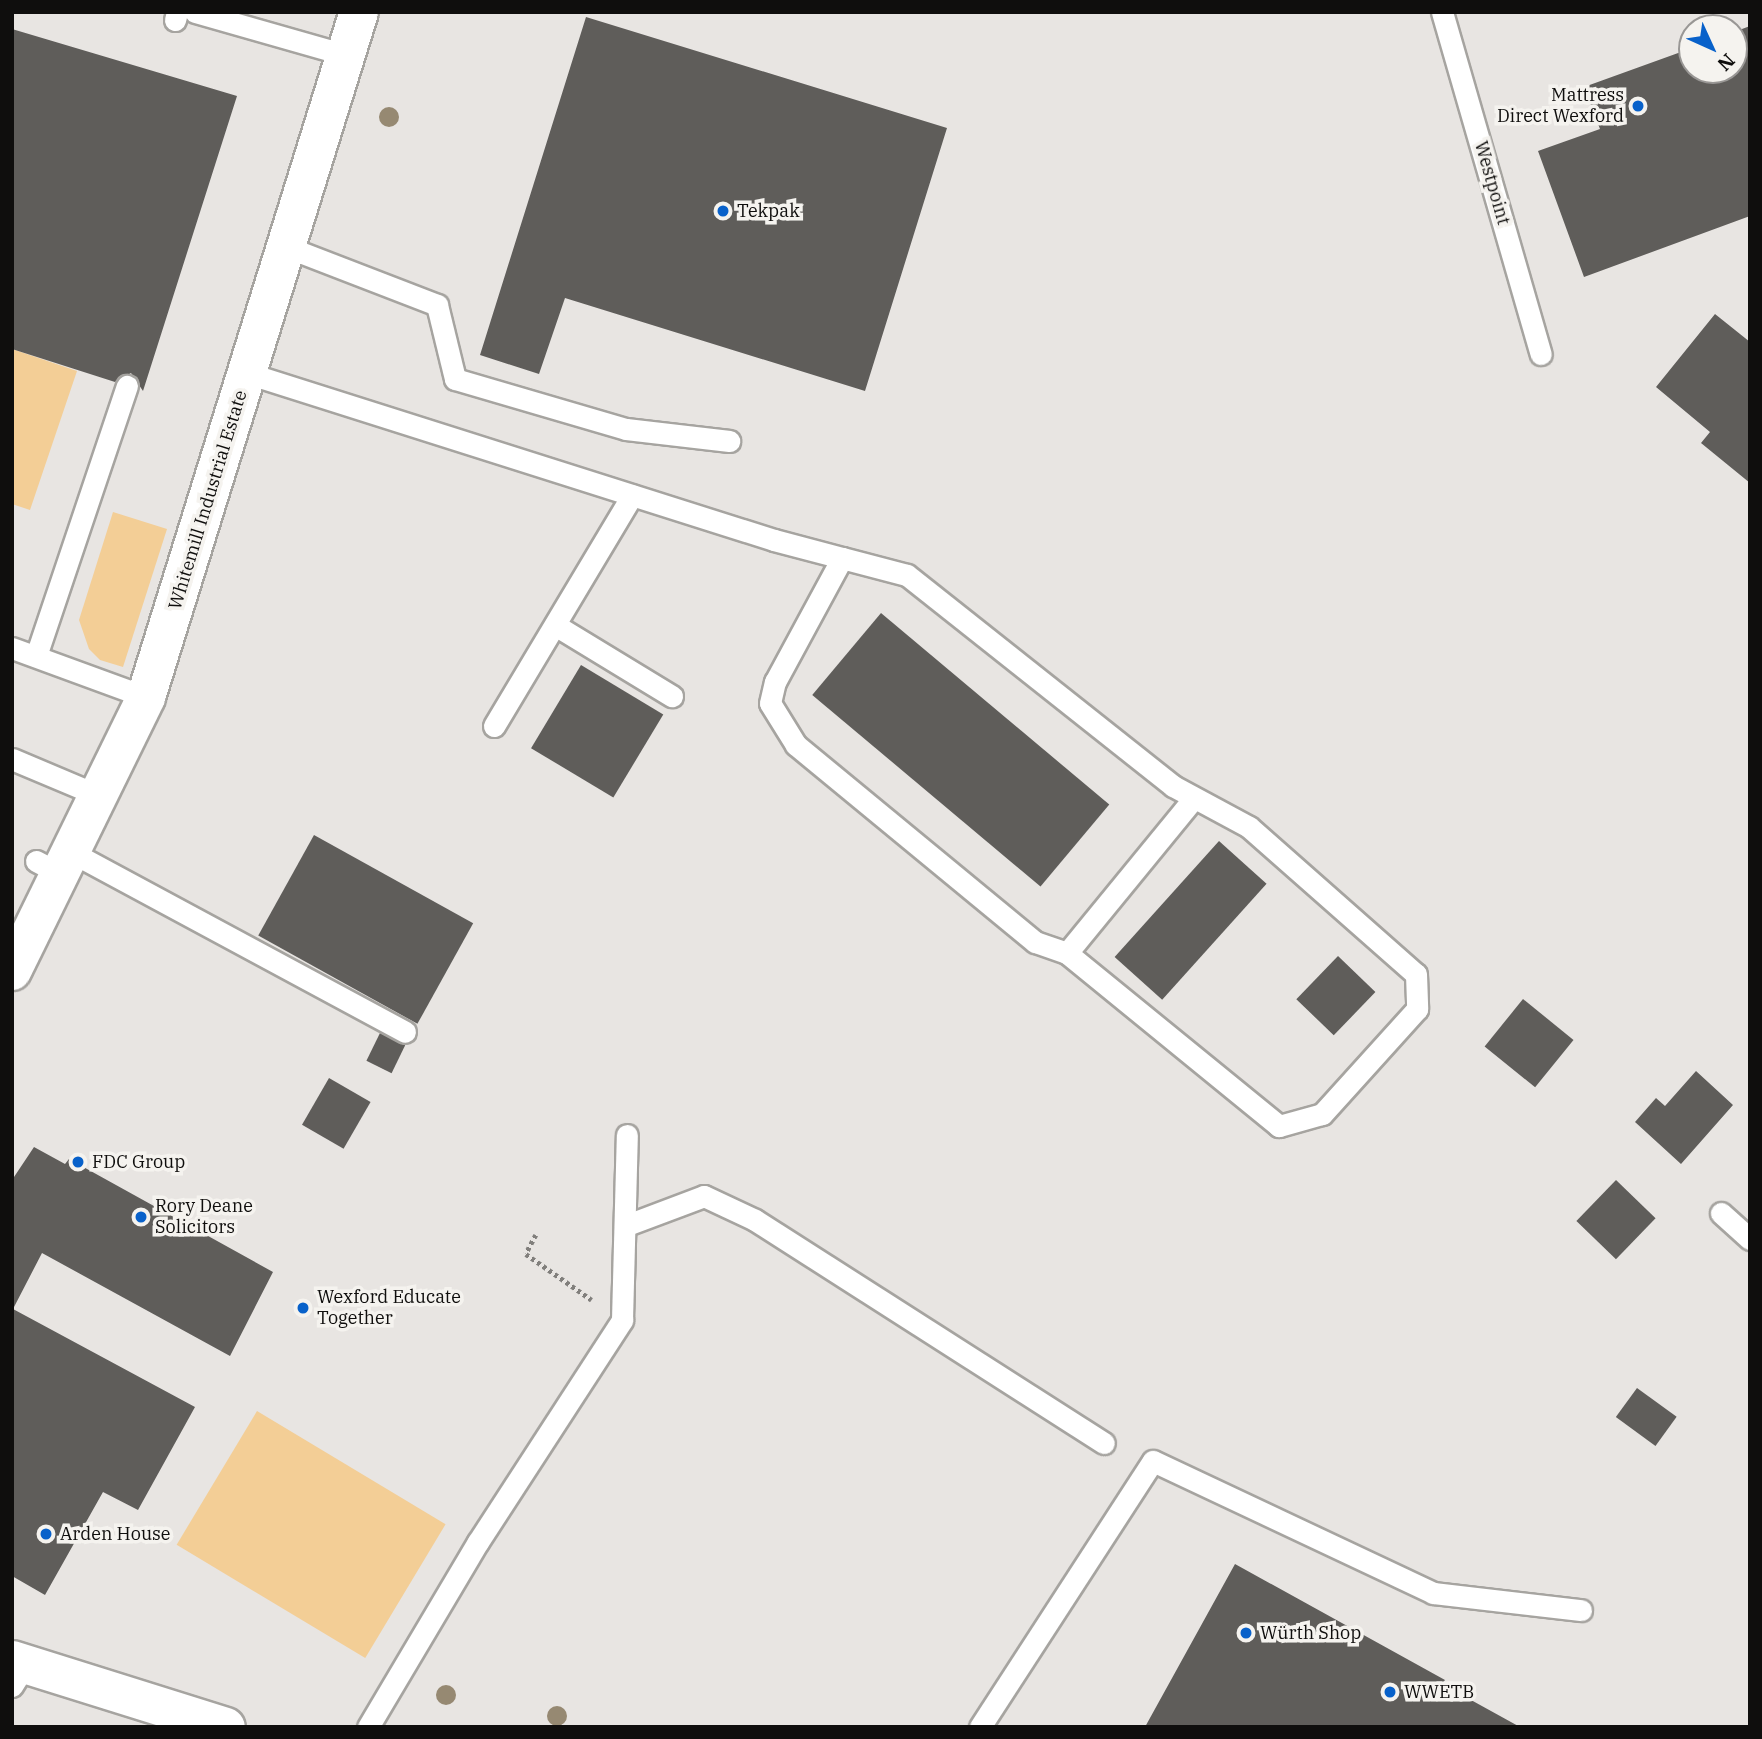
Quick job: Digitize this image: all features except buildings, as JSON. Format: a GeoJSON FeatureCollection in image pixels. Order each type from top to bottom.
{"type":"FeatureCollection","features":[{"type":"Feature","properties":{"kind":"street","name":"Whitemill Industrial Estate"},"geometry":{"type":"LineString","coordinates":[[12,971],[57,863],[100,796],[146,697],[359,12]]}},
{"type":"Feature","properties":{"kind":"street"},"geometry":{"type":"LineString","coordinates":[[17,1670],[226,1727]]}},
{"type":"Feature","properties":{"kind":"lane","name":"Westpoint"},"geometry":{"type":"LineString","coordinates":[[1442,12],[1541,354]]}},
{"type":"Feature","properties":{"kind":"lane"},"geometry":{"type":"LineString","coordinates":[[182,15],[346,55]]}},
{"type":"Feature","properties":{"kind":"lane"},"geometry":{"type":"LineString","coordinates":[[287,247],[437,305],[455,379],[626,429],[729,441]]}},
{"type":"Feature","properties":{"kind":"lane"},"geometry":{"type":"LineString","coordinates":[[247,373],[632,495],[907,575],[1194,798],[1249,827],[1416,974],[1417,1009],[1322,1114],[1279,1126],[1066,953],[1035,942],[796,745],[770,703],[775,682],[842,558]]}},
{"type":"Feature","properties":{"kind":"lane"},"geometry":{"type":"LineString","coordinates":[[36,656],[127,386]]}},
{"type":"Feature","properties":{"kind":"lane"},"geometry":{"type":"LineString","coordinates":[[494,726],[632,495]]}},
{"type":"Feature","properties":{"kind":"lane"},"geometry":{"type":"LineString","coordinates":[[555,625],[672,696]]}},
{"type":"Feature","properties":{"kind":"lane"},"geometry":{"type":"LineString","coordinates":[[12,648],[146,697]]}},
{"type":"Feature","properties":{"kind":"lane"},"geometry":{"type":"LineString","coordinates":[[12,759],[100,796]]}},
{"type":"Feature","properties":{"kind":"lane"},"geometry":{"type":"LineString","coordinates":[[1066,953],[1194,798]]}},
{"type":"Feature","properties":{"kind":"lane"},"geometry":{"type":"LineString","coordinates":[[57,863],[405,1032]]}},
{"type":"Feature","properties":{"kind":"lane"},"geometry":{"type":"LineString","coordinates":[[368,1727],[622,1320],[627,1225],[627,1135]]}},
{"type":"Feature","properties":{"kind":"lane"},"geometry":{"type":"LineString","coordinates":[[627,1225],[704,1196],[755,1220],[1104,1443]]}},
{"type":"Feature","properties":{"kind":"lane"},"geometry":{"type":"LineString","coordinates":[[1721,1213],[1750,1239]]}},
{"type":"Feature","properties":{"kind":"lane"},"geometry":{"type":"LineString","coordinates":[[980,1727],[1153,1461],[1433,1593],[1581,1610]]}},
{"type":"Feature","properties":{"kind":"path"},"geometry":{"type":"LineString","coordinates":[[536,1236],[526,1254],[622,1320]]}},
{"type":"Feature","properties":{"kind":"shaded area"},"geometry":{"type":"Polygon","coordinates":[[[12,349],[77,371],[30,510],[12,504],[12,349]]]}},
{"type":"Feature","properties":{"kind":"shaded area"},"geometry":{"type":"Polygon","coordinates":[[[113,512],[167,529],[123,667],[100,660],[89,649],[79,620],[113,512]]]}},
{"type":"Feature","properties":{"kind":"shaded area"},"geometry":{"type":"Polygon","coordinates":[[[257,1411],[446,1524],[365,1658],[177,1545],[257,1411]]]}},
{"type":"Feature","properties":{"kind":"place","name":"Mattress Direct Wexford"},"geometry":{"type":"Point","coordinates":[1638,106]}},
{"type":"Feature","properties":{"kind":"place","name":"Tekpak"},"geometry":{"type":"Point","coordinates":[723,211]}},
{"type":"Feature","properties":{"kind":"place","name":"FDC Group"},"geometry":{"type":"Point","coordinates":[78,1162]}},
{"type":"Feature","properties":{"kind":"place","name":"Rory Deane Solicitors"},"geometry":{"type":"Point","coordinates":[141,1217]}},
{"type":"Feature","properties":{"kind":"place","name":"Wexford Educate Together"},"geometry":{"type":"Point","coordinates":[303,1308]}},
{"type":"Feature","properties":{"kind":"place","name":"Arden House"},"geometry":{"type":"Point","coordinates":[46,1534]}},
{"type":"Feature","properties":{"kind":"place","name":"Würth Shop"},"geometry":{"type":"Point","coordinates":[1246,1633]}},
{"type":"Feature","properties":{"kind":"place","name":"WWETB"},"geometry":{"type":"Point","coordinates":[1390,1692]}}]}
